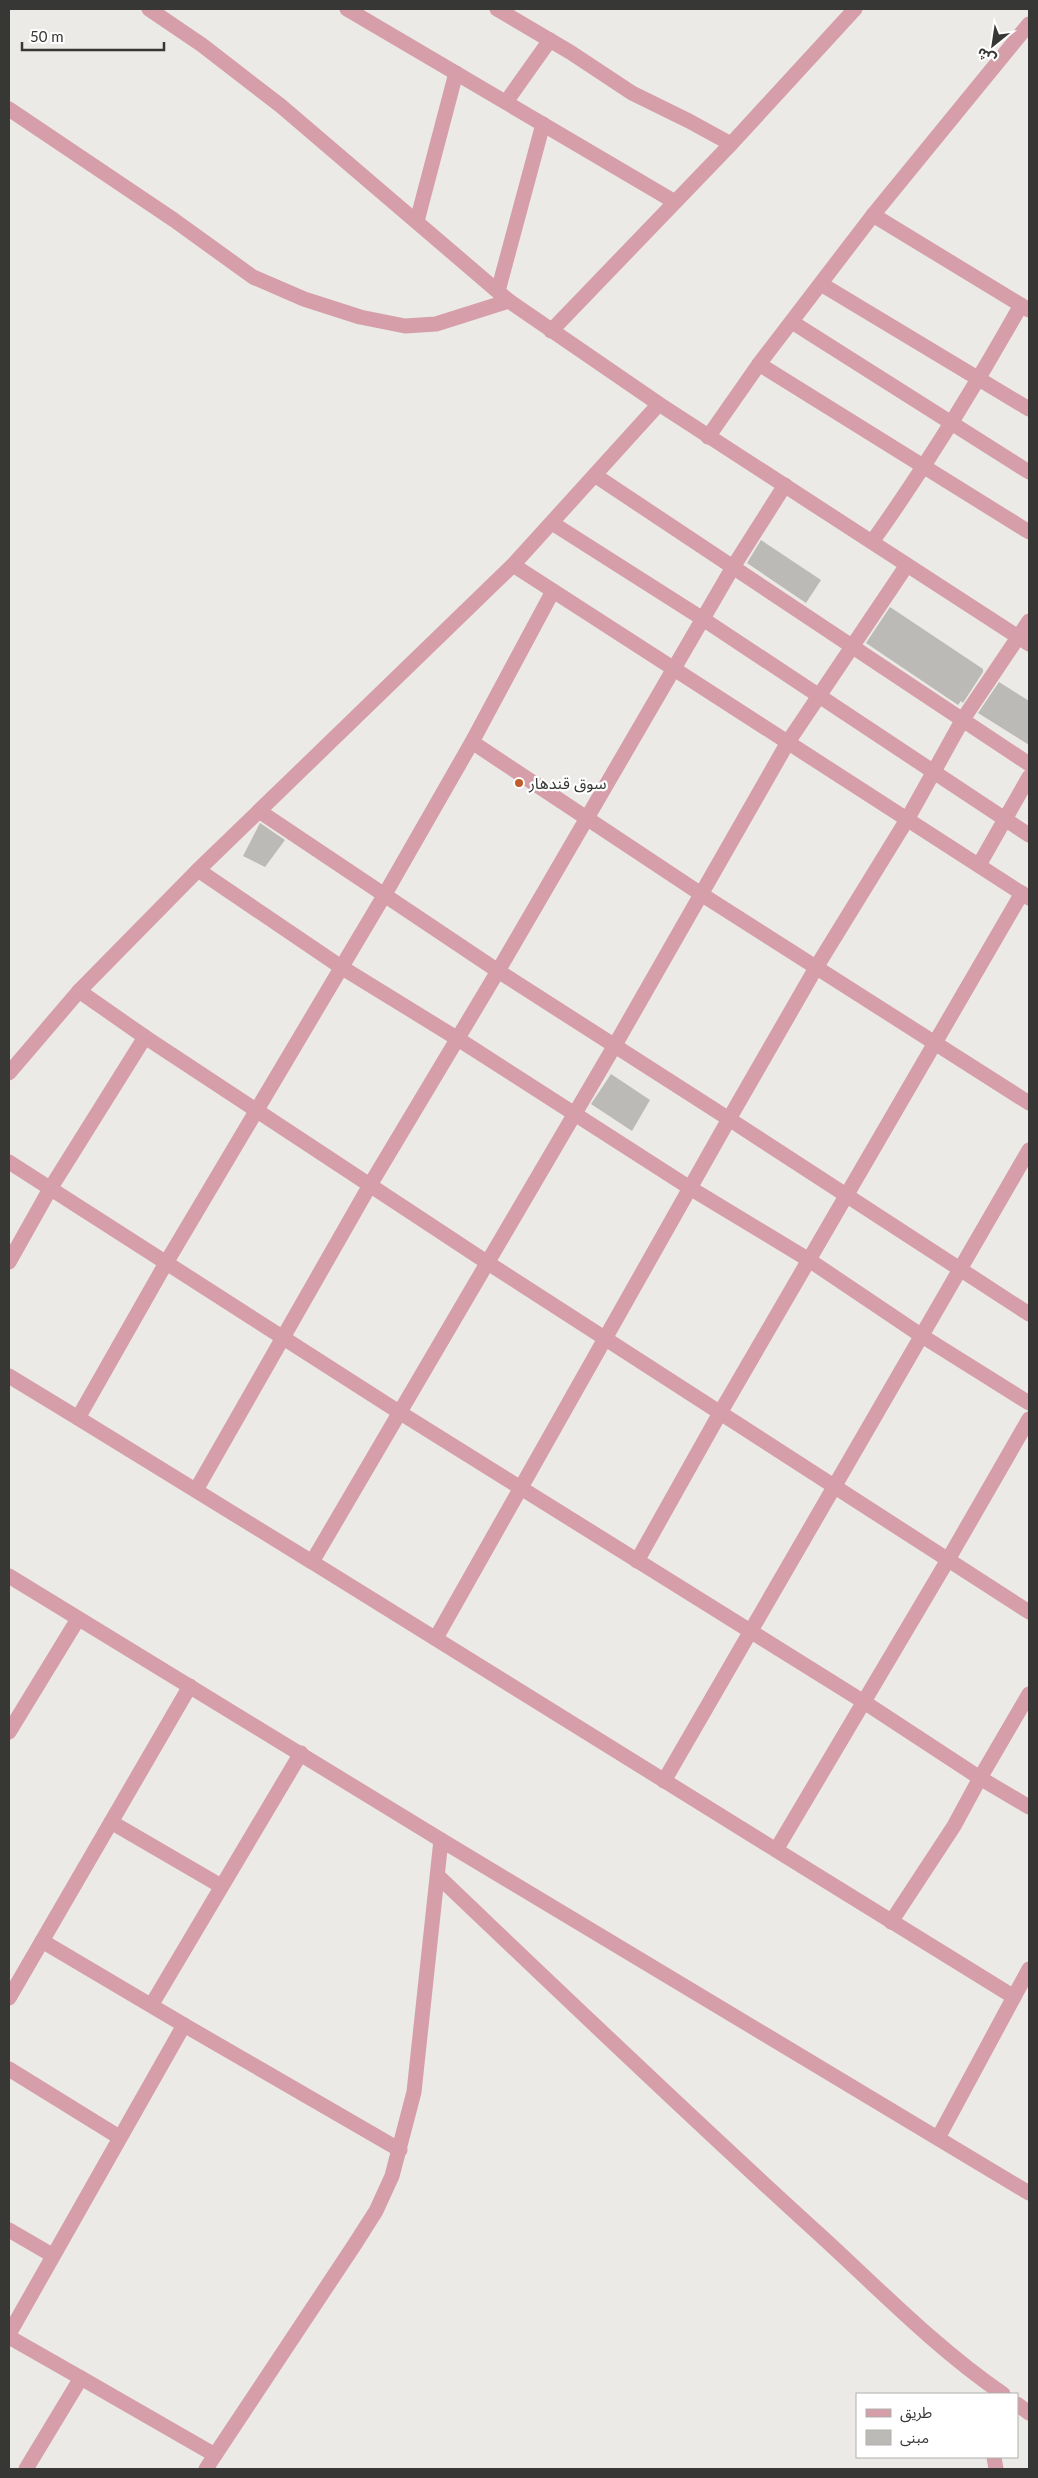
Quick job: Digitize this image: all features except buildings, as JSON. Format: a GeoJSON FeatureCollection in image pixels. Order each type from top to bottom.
{"type":"FeatureCollection","features":[{"type":"Feature","properties":{"kind":"street"},"geometry":{"type":"LineString","coordinates":[[149,9],[246,78],[504,296],[551,331],[708,437],[1024,641]]}},
{"type":"Feature","properties":{"kind":"street"},"geometry":{"type":"LineString","coordinates":[[347,9],[366,13],[456,73],[675,202]]}},
{"type":"Feature","properties":{"kind":"street"},"geometry":{"type":"LineString","coordinates":[[498,9],[550,40],[632,94],[689,121],[731,144]]}},
{"type":"Feature","properties":{"kind":"street"},"geometry":{"type":"LineString","coordinates":[[839,9],[844,24]]}},
{"type":"Feature","properties":{"kind":"street"},"geometry":{"type":"LineString","coordinates":[[551,331],[731,144],[844,24],[855,9]]}},
{"type":"Feature","properties":{"kind":"street"},"geometry":{"type":"LineString","coordinates":[[708,437],[760,364],[873,215],[1029,24]]}},
{"type":"Feature","properties":{"kind":"street"},"geometry":{"type":"LineString","coordinates":[[506,102],[550,40]]}},
{"type":"Feature","properties":{"kind":"street"},"geometry":{"type":"LineString","coordinates":[[417,221],[456,73]]}},
{"type":"Feature","properties":{"kind":"street"},"geometry":{"type":"LineString","coordinates":[[9,109],[174,220],[253,277],[304,299],[360,317],[405,326],[436,324],[504,296]]}},
{"type":"Feature","properties":{"kind":"street"},"geometry":{"type":"LineString","coordinates":[[504,296],[543,124]]}},
{"type":"Feature","properties":{"kind":"street"},"geometry":{"type":"LineString","coordinates":[[872,542],[925,467],[1025,308],[873,215]]}},
{"type":"Feature","properties":{"kind":"street"},"geometry":{"type":"LineString","coordinates":[[821,284],[1029,409]]}},
{"type":"Feature","properties":{"kind":"street"},"geometry":{"type":"LineString","coordinates":[[792,322],[1029,472]]}},
{"type":"Feature","properties":{"kind":"street"},"geometry":{"type":"LineString","coordinates":[[760,364],[1029,532]]}},
{"type":"Feature","properties":{"kind":"street"},"geometry":{"type":"LineString","coordinates":[[9,1073],[79,991],[198,870],[513,565],[596,476],[659,404]]}},
{"type":"Feature","properties":{"kind":"street"},"geometry":{"type":"LineString","coordinates":[[596,476],[1029,764]]}},
{"type":"Feature","properties":{"kind":"street"},"geometry":{"type":"LineString","coordinates":[[196,1490],[370,1185],[498,971],[703,618],[785,485]]}},
{"type":"Feature","properties":{"kind":"street"},"geometry":{"type":"LineString","coordinates":[[552,523],[703,618],[1029,835]]}},
{"type":"Feature","properties":{"kind":"street"},"geometry":{"type":"LineString","coordinates":[[513,565],[1026,895],[935,1044],[720,1413],[637,1561]]}},
{"type":"Feature","properties":{"kind":"street"},"geometry":{"type":"LineString","coordinates":[[312,1562],[615,1045],[788,742],[907,566]]}},
{"type":"Feature","properties":{"kind":"street"},"geometry":{"type":"LineString","coordinates":[[78,1418],[166,1263],[385,894],[472,742],[553,590]]}},
{"type":"Feature","properties":{"kind":"street"},"geometry":{"type":"LineString","coordinates":[[436,1638],[817,966],[908,818],[963,719],[1024,641],[1029,621]]}},
{"type":"Feature","properties":{"kind":"street"},"geometry":{"type":"LineString","coordinates":[[472,742],[701,894],[817,966],[1029,1103]]}},
{"type":"Feature","properties":{"kind":"street"},"geometry":{"type":"LineString","coordinates":[[979,865],[1029,777]]}},
{"type":"Feature","properties":{"kind":"street"},"geometry":{"type":"LineString","coordinates":[[259,811],[498,971],[1029,1314]]}},
{"type":"Feature","properties":{"kind":"street"},"geometry":{"type":"LineString","coordinates":[[198,870],[341,967],[458,1039],[690,1188],[809,1260],[922,1336],[1029,1403]]}},
{"type":"Feature","properties":{"kind":"street"},"geometry":{"type":"LineString","coordinates":[[79,991],[256,1111],[488,1263],[720,1413],[950,1558],[1029,1612]]}},
{"type":"Feature","properties":{"kind":"street"},"geometry":{"type":"LineString","coordinates":[[9,1262],[50,1189],[145,1037]]}},
{"type":"Feature","properties":{"kind":"street"},"geometry":{"type":"LineString","coordinates":[[664,1781],[836,1487],[1029,1150]]}},
{"type":"Feature","properties":{"kind":"street"},"geometry":{"type":"LineString","coordinates":[[9,1162],[283,1339],[1029,1807]]}},
{"type":"Feature","properties":{"kind":"street"},"geometry":{"type":"LineString","coordinates":[[9,1376],[436,1638],[1014,1997]]}},
{"type":"Feature","properties":{"kind":"street"},"geometry":{"type":"LineString","coordinates":[[776,1850],[950,1558],[1029,1419]]}},
{"type":"Feature","properties":{"kind":"street"},"geometry":{"type":"LineString","coordinates":[[9,1576],[441,1840],[1029,2193]]}},
{"type":"Feature","properties":{"kind":"street"},"geometry":{"type":"LineString","coordinates":[[9,1732],[78,1619]]}},
{"type":"Feature","properties":{"kind":"street"},"geometry":{"type":"LineString","coordinates":[[9,1998],[190,1686]]}},
{"type":"Feature","properties":{"kind":"street"},"geometry":{"type":"LineString","coordinates":[[891,1922],[949,1833],[1029,1694]]}},
{"type":"Feature","properties":{"kind":"street"},"geometry":{"type":"LineString","coordinates":[[152,2004],[300,1753]]}},
{"type":"Feature","properties":{"kind":"street"},"geometry":{"type":"LineString","coordinates":[[111,1822],[221,1886]]}},
{"type":"Feature","properties":{"kind":"street"},"geometry":{"type":"LineString","coordinates":[[206,2469],[376,2211],[392,2176],[414,2092],[441,1840]]}},
{"type":"Feature","properties":{"kind":"street"},"geometry":{"type":"LineString","coordinates":[[438,1877],[682,2109],[985,2388],[1000,2393]]}},
{"type":"Feature","properties":{"kind":"street"},"geometry":{"type":"LineString","coordinates":[[42,1941],[400,2150]]}},
{"type":"Feature","properties":{"kind":"street"},"geometry":{"type":"LineString","coordinates":[[938,2138],[1029,1969]]}},
{"type":"Feature","properties":{"kind":"street"},"geometry":{"type":"LineString","coordinates":[[184,2025],[52,2255],[9,2336],[215,2456]]}},
{"type":"Feature","properties":{"kind":"street"},"geometry":{"type":"LineString","coordinates":[[9,2069],[119,2137]]}},
{"type":"Feature","properties":{"kind":"street"},"geometry":{"type":"LineString","coordinates":[[9,2230],[52,2255]]}},
{"type":"Feature","properties":{"kind":"street"},"geometry":{"type":"LineString","coordinates":[[26,2469],[81,2378]]}},
{"type":"Feature","properties":{"kind":"street"},"geometry":{"type":"LineString","coordinates":[[1018,2405],[1029,2412]]}},
{"type":"Feature","properties":{"kind":"place","name":"سوق قندهار"},"geometry":{"type":"Point","coordinates":[519,783]}}]}
